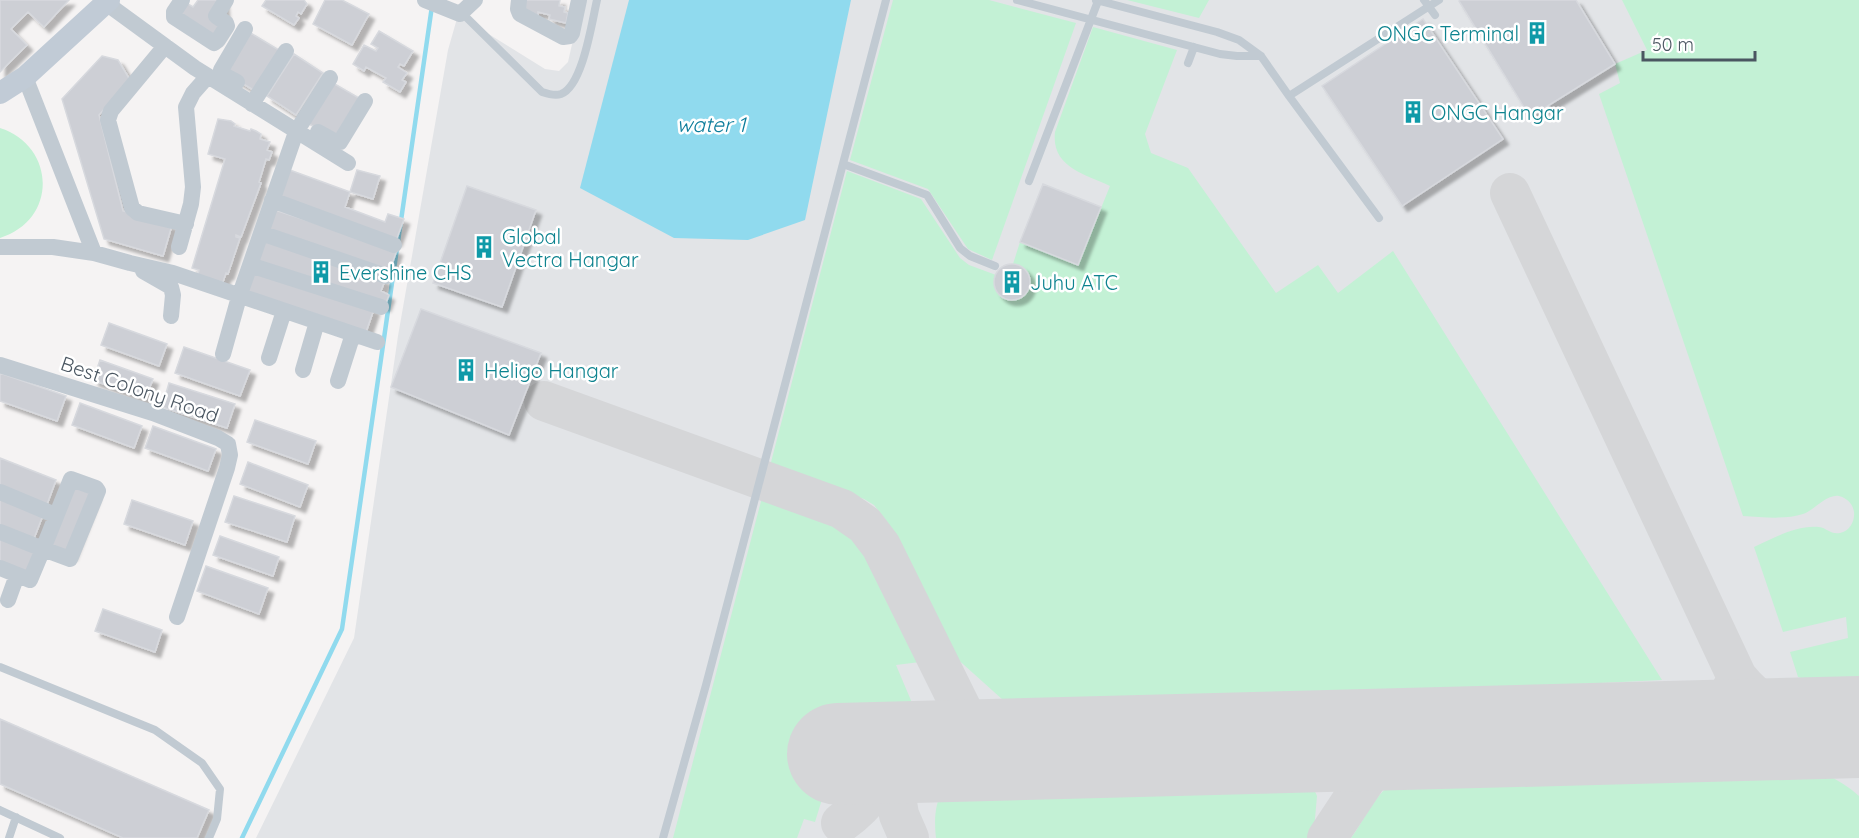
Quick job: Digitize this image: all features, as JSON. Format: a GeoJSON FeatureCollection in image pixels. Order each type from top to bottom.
{"type":"FeatureCollection","features":[{"type":"Feature","properties":{"kind":"street"},"geometry":{"type":"LineString","coordinates":[[182,0],[174,12],[174,17],[214,43],[227,26],[216,16],[226,0]]}},
{"type":"Feature","properties":{"kind":"street"},"geometry":{"type":"LineString","coordinates":[[425,0],[456,13],[475,0]]}},
{"type":"Feature","properties":{"kind":"street"},"geometry":{"type":"LineString","coordinates":[[519,0],[520,14],[563,37],[570,36],[572,33],[579,0]]}},
{"type":"Feature","properties":{"kind":"street"},"geometry":{"type":"LineString","coordinates":[[0,93],[25,77],[107,2],[208,76],[255,100],[299,127],[348,163]]}},
{"type":"Feature","properties":{"kind":"street"},"geometry":{"type":"LineString","coordinates":[[245,29],[221,72],[255,100]]}},
{"type":"Feature","properties":{"kind":"street"},"geometry":{"type":"LineString","coordinates":[[144,80],[167,48]]}},
{"type":"Feature","properties":{"kind":"street"},"geometry":{"type":"LineString","coordinates":[[167,48],[111,111],[108,120],[132,208],[138,213],[184,221]]}},
{"type":"Feature","properties":{"kind":"street"},"geometry":{"type":"LineString","coordinates":[[255,100],[286,51]]}},
{"type":"Feature","properties":{"kind":"street"},"geometry":{"type":"LineString","coordinates":[[179,247],[192,196],[193,172],[186,107],[193,93],[208,76]]}},
{"type":"Feature","properties":{"kind":"street"},"geometry":{"type":"LineString","coordinates":[[25,77],[94,253]]}},
{"type":"Feature","properties":{"kind":"street"},"geometry":{"type":"LineString","coordinates":[[223,354],[239,297],[299,127],[330,78]]}},
{"type":"Feature","properties":{"kind":"street"},"geometry":{"type":"LineString","coordinates":[[299,127],[340,142],[365,101]]}},
{"type":"Feature","properties":{"kind":"street"},"geometry":{"type":"LineString","coordinates":[[272,200],[394,245]]}},
{"type":"Feature","properties":{"kind":"street"},"geometry":{"type":"LineString","coordinates":[[261,233],[386,276]]}},
{"type":"Feature","properties":{"kind":"street"},"geometry":{"type":"LineString","coordinates":[[0,247],[53,247],[94,253],[173,273],[377,342]]}},
{"type":"Feature","properties":{"kind":"street"},"geometry":{"type":"LineString","coordinates":[[130,263],[171,287],[173,295],[171,316]]}},
{"type":"Feature","properties":{"kind":"street"},"geometry":{"type":"LineString","coordinates":[[250,265],[381,307]]}},
{"type":"Feature","properties":{"kind":"street"},"geometry":{"type":"LineString","coordinates":[[269,358],[284,311]]}},
{"type":"Feature","properties":{"kind":"street"},"geometry":{"type":"LineString","coordinates":[[303,370],[317,322]]}},
{"type":"Feature","properties":{"kind":"street"},"geometry":{"type":"LineString","coordinates":[[338,381],[353,334]]}},
{"type":"Feature","properties":{"kind":"street","name":"Best Colony Road"},"geometry":{"type":"LineString","coordinates":[[0,365],[153,413],[228,444],[230,455],[227,468],[177,617]]}},
{"type":"Feature","properties":{"kind":"street"},"geometry":{"type":"LineString","coordinates":[[0,532],[43,549],[70,559],[98,489],[71,478],[56,515],[43,549],[31,579],[0,568]]}},
{"type":"Feature","properties":{"kind":"street"},"geometry":{"type":"LineString","coordinates":[[0,492],[56,515]]}},
{"type":"Feature","properties":{"kind":"street"},"geometry":{"type":"LineString","coordinates":[[8,600],[17,575]]}},
{"type":"Feature","properties":{"kind":"lane"},"geometry":{"type":"LineString","coordinates":[[456,13],[466,17],[542,92],[554,95],[562,94],[570,88],[580,70],[597,0]]}},
{"type":"Feature","properties":{"kind":"lane"},"geometry":{"type":"LineString","coordinates":[[663,838],[706,685],[886,0]]}},
{"type":"Feature","properties":{"kind":"lane"},"geometry":{"type":"LineString","coordinates":[[1017,0],[1194,47],[1237,56],[1261,56]]}},
{"type":"Feature","properties":{"kind":"lane"},"geometry":{"type":"LineString","coordinates":[[1029,181],[1097,0],[1217,32],[1239,40],[1261,56],[1379,218]]}},
{"type":"Feature","properties":{"kind":"lane"},"geometry":{"type":"LineString","coordinates":[[1289,96],[1427,3],[1439,0]]}},
{"type":"Feature","properties":{"kind":"lane"},"geometry":{"type":"LineString","coordinates":[[1427,3],[1435,15]]}},
{"type":"Feature","properties":{"kind":"lane"},"geometry":{"type":"LineString","coordinates":[[1188,63],[1194,47]]}},
{"type":"Feature","properties":{"kind":"lane"},"geometry":{"type":"LineString","coordinates":[[843,164],[927,195],[960,248],[970,256],[995,266]]}},
{"type":"Feature","properties":{"kind":"lane"},"geometry":{"type":"LineString","coordinates":[[0,667],[155,730],[202,763],[220,789],[217,819],[209,838]]}},
{"type":"Feature","properties":{"kind":"lane"},"geometry":{"type":"LineString","coordinates":[[0,810],[60,838]]}},
{"type":"Feature","properties":{"kind":"lane"},"geometry":{"type":"LineString","coordinates":[[9,838],[16,817]]}},
{"type":"Feature","properties":{"kind":"shaded area"},"geometry":{"type":"Polygon","coordinates":[[[582,0],[1859,0],[1859,838],[256,838],[354,638],[398,336],[448,50],[458,15],[545,69],[559,71],[568,62],[582,0]]]}},
{"type":"Feature","properties":{"kind":"green space"},"geometry":{"type":"Polygon","coordinates":[[[893,0],[989,0],[1076,23],[992,260],[968,249],[928,189],[850,160],[893,0]]]}},
{"type":"Feature","properties":{"kind":"green space"},"geometry":{"type":"Polygon","coordinates":[[[1127,0],[1209,0],[1199,18],[1127,0]]]}},
{"type":"Feature","properties":{"kind":"green space"},"geometry":{"type":"Polygon","coordinates":[[[1622,0],[1859,0],[1859,696],[1843,693],[1798,677],[1790,652],[1848,638],[1846,617],[1783,632],[1754,547],[1802,528],[1819,527],[1834,533],[1844,532],[1853,522],[1853,509],[1847,500],[1834,496],[1796,516],[1773,518],[1743,516],[1599,94],[1620,83],[1615,64],[1647,50],[1622,0]]]}},
{"type":"Feature","properties":{"kind":"green space"},"geometry":{"type":"Polygon","coordinates":[[[1093,27],[1177,50],[1145,134],[1151,153],[1188,168],[1276,293],[1318,265],[1338,293],[1393,251],[1662,680],[1048,710],[1017,707],[1003,700],[954,656],[888,523],[874,505],[864,499],[770,466],[847,171],[921,199],[960,258],[969,265],[996,275],[996,288],[1004,297],[1012,300],[1020,298],[1030,284],[1029,276],[1024,268],[1013,264],[1020,242],[1078,265],[1110,186],[1071,168],[1058,154],[1055,132],[1093,27]]]}},
{"type":"Feature","properties":{"kind":"green space"},"geometry":{"type":"Polygon","coordinates":[[[0,128],[18,137],[32,150],[40,166],[43,183],[40,200],[32,216],[19,229],[0,238],[0,128]]]}},
{"type":"Feature","properties":{"kind":"green space"},"geometry":{"type":"Polygon","coordinates":[[[765,486],[851,522],[875,547],[928,661],[896,665],[918,717],[824,719],[826,782],[823,796],[815,822],[804,819],[797,838],[673,838],[765,486]]]}},
{"type":"Feature","properties":{"kind":"green space"},"geometry":{"type":"Polygon","coordinates":[[[1782,760],[1823,773],[1842,783],[1859,796],[1859,838],[1351,838],[1384,790],[1402,779],[1423,773],[1782,760]]]}},
{"type":"Feature","properties":{"kind":"green space"},"geometry":{"type":"Polygon","coordinates":[[[1295,778],[1308,781],[1317,796],[1314,830],[1308,838],[936,838],[936,808],[941,794],[951,785],[1155,785],[1164,795],[1187,795],[1200,781],[1295,778]]]}},
{"type":"Feature","properties":{"kind":"water","name":"water 1"},"geometry":{"type":"Polygon","coordinates":[[[629,0],[851,0],[805,220],[748,240],[674,238],[580,188],[629,0]]]}},
{"type":"Feature","properties":{"kind":"building"},"geometry":{"type":"Polygon","coordinates":[[[0,0],[69,0],[44,27],[28,12],[11,29],[27,45],[0,72],[0,0]]]}},
{"type":"Feature","properties":{"kind":"building"},"geometry":{"type":"Polygon","coordinates":[[[198,0],[223,0],[225,25],[216,39],[176,15],[185,2],[193,7],[198,0]]]}},
{"type":"Feature","properties":{"kind":"building"},"geometry":{"type":"Polygon","coordinates":[[[266,0],[304,0],[307,4],[301,14],[298,12],[296,16],[299,18],[294,25],[262,6],[266,0]]]}},
{"type":"Feature","properties":{"kind":"building"},"geometry":{"type":"Polygon","coordinates":[[[325,0],[342,0],[369,14],[352,45],[313,24],[325,0]]]}},
{"type":"Feature","properties":{"kind":"building"},"geometry":{"type":"Polygon","coordinates":[[[524,0],[560,0],[559,6],[565,7],[564,12],[568,13],[566,23],[549,19],[550,15],[538,12],[538,15],[522,12],[524,0]]]}},
{"type":"Feature","properties":{"kind":"building","name":"ONGC Terminal"},"geometry":{"type":"Polygon","coordinates":[[[1460,0],[1576,0],[1615,64],[1530,117],[1460,0]]]}},
{"type":"Feature","properties":{"kind":"building","name":"ONGC Hangar"},"geometry":{"type":"Polygon","coordinates":[[[1423,19],[1503,139],[1402,206],[1322,86],[1423,19]]]}},
{"type":"Feature","properties":{"kind":"building"},"geometry":{"type":"Polygon","coordinates":[[[379,31],[413,51],[404,66],[400,64],[398,67],[407,73],[402,80],[406,82],[400,92],[383,82],[386,78],[366,67],[364,71],[353,64],[364,45],[376,51],[378,48],[371,44],[379,31]]]}},
{"type":"Feature","properties":{"kind":"building"},"geometry":{"type":"Polygon","coordinates":[[[249,32],[279,50],[255,91],[225,73],[249,32]]]}},
{"type":"Feature","properties":{"kind":"building"},"geometry":{"type":"Polygon","coordinates":[[[294,54],[323,73],[296,115],[267,96],[294,54]]]}},
{"type":"Feature","properties":{"kind":"building"},"geometry":{"type":"Polygon","coordinates":[[[102,56],[118,60],[130,80],[99,115],[123,211],[172,225],[163,256],[104,239],[62,99],[102,56]]]}},
{"type":"Feature","properties":{"kind":"building"},"geometry":{"type":"Polygon","coordinates":[[[333,83],[359,98],[334,139],[309,124],[333,83]]]}},
{"type":"Feature","properties":{"kind":"building"},"geometry":{"type":"Polygon","coordinates":[[[218,119],[231,121],[235,124],[234,126],[250,131],[251,129],[261,134],[260,139],[270,142],[267,150],[272,152],[269,160],[266,159],[259,182],[261,183],[241,237],[236,235],[240,238],[223,282],[197,278],[199,270],[192,268],[225,159],[208,154],[218,119]]]}},
{"type":"Feature","properties":{"kind":"building"},"geometry":{"type":"Polygon","coordinates":[[[287,169],[350,192],[345,207],[385,222],[388,214],[404,219],[396,241],[277,198],[287,169]]]}},
{"type":"Feature","properties":{"kind":"building"},"geometry":{"type":"Polygon","coordinates":[[[357,170],[380,176],[373,199],[350,192],[357,170]]]}},
{"type":"Feature","properties":{"kind":"building"},"geometry":{"type":"Polygon","coordinates":[[[1043,184],[1101,207],[1078,265],[1020,242],[1043,184]]]}},
{"type":"Feature","properties":{"kind":"building","name":"Global Vectra Hangar"},"geometry":{"type":"Polygon","coordinates":[[[467,186],[536,210],[502,307],[433,283],[467,186]]]}},
{"type":"Feature","properties":{"kind":"building"},"geometry":{"type":"Polygon","coordinates":[[[275,210],[397,250],[389,273],[268,234],[275,210]]]}},
{"type":"Feature","properties":{"kind":"building","name":"Evershine CHS"},"geometry":{"type":"Polygon","coordinates":[[[265,240],[385,280],[381,291],[389,295],[385,306],[256,263],[265,240]]]}},
{"type":"Feature","properties":{"kind":"building","name":"Juhu ATC"},"geometry":{"type":"Polygon","coordinates":[[[1012,264],[1024,270],[1030,282],[1024,294],[1012,300],[1000,294],[994,282],[1000,270],[1012,264]]]}},
{"type":"Feature","properties":{"kind":"building"},"geometry":{"type":"Polygon","coordinates":[[[252,269],[374,309],[366,332],[245,292],[252,269]]]}},
{"type":"Feature","properties":{"kind":"building","name":"Heligo Hangar"},"geometry":{"type":"Polygon","coordinates":[[[421,309],[541,353],[509,435],[391,387],[421,309]]]}},
{"type":"Feature","properties":{"kind":"building"},"geometry":{"type":"Polygon","coordinates":[[[109,323],[167,344],[159,366],[101,345],[109,323]]]}},
{"type":"Feature","properties":{"kind":"building"},"geometry":{"type":"Polygon","coordinates":[[[184,347],[250,370],[240,396],[175,373],[184,347]]]}},
{"type":"Feature","properties":{"kind":"building"},"geometry":{"type":"Polygon","coordinates":[[[100,360],[153,379],[145,399],[93,380],[100,360]]]}},
{"type":"Feature","properties":{"kind":"building"},"geometry":{"type":"Polygon","coordinates":[[[0,373],[66,396],[57,421],[0,401],[0,373]]]}},
{"type":"Feature","properties":{"kind":"building"},"geometry":{"type":"Polygon","coordinates":[[[169,383],[235,404],[227,428],[162,407],[169,383]]]}},
{"type":"Feature","properties":{"kind":"building"},"geometry":{"type":"Polygon","coordinates":[[[80,403],[142,426],[134,448],[72,425],[80,403]]]}},
{"type":"Feature","properties":{"kind":"building"},"geometry":{"type":"Polygon","coordinates":[[[255,420],[316,441],[308,464],[247,442],[255,420]]]}},
{"type":"Feature","properties":{"kind":"building"},"geometry":{"type":"Polygon","coordinates":[[[153,426],[216,449],[208,471],[145,448],[153,426]]]}},
{"type":"Feature","properties":{"kind":"building"},"geometry":{"type":"Polygon","coordinates":[[[0,458],[56,480],[46,507],[0,489],[0,458]]]}},
{"type":"Feature","properties":{"kind":"building"},"geometry":{"type":"Polygon","coordinates":[[[248,462],[308,485],[300,507],[240,484],[248,462]]]}},
{"type":"Feature","properties":{"kind":"building"},"geometry":{"type":"Polygon","coordinates":[[[71,485],[95,494],[71,555],[47,545],[71,485]]]}},
{"type":"Feature","properties":{"kind":"building"},"geometry":{"type":"Polygon","coordinates":[[[234,496],[295,516],[287,542],[225,522],[234,496]]]}},
{"type":"Feature","properties":{"kind":"building"},"geometry":{"type":"Polygon","coordinates":[[[0,497],[43,515],[33,541],[0,528],[0,497]]]}},
{"type":"Feature","properties":{"kind":"building"},"geometry":{"type":"Polygon","coordinates":[[[132,500],[193,521],[185,545],[124,524],[132,500]]]}},
{"type":"Feature","properties":{"kind":"building"},"geometry":{"type":"Polygon","coordinates":[[[0,535],[38,550],[28,575],[0,564],[0,535]]]}},
{"type":"Feature","properties":{"kind":"building"},"geometry":{"type":"Polygon","coordinates":[[[220,536],[279,557],[273,576],[213,555],[220,536]]]}},
{"type":"Feature","properties":{"kind":"building"},"geometry":{"type":"Polygon","coordinates":[[[206,566],[268,588],[259,614],[197,591],[206,566]]]}},
{"type":"Feature","properties":{"kind":"building"},"geometry":{"type":"Polygon","coordinates":[[[103,609],[162,630],[155,652],[95,631],[103,609]]]}},
{"type":"Feature","properties":{"kind":"building"},"geometry":{"type":"Polygon","coordinates":[[[0,719],[209,810],[197,838],[123,838],[0,784],[0,719]]]}},
{"type":"Feature","properties":{"kind":"waterway"},"geometry":{"type":"LineString","coordinates":[[242,838],[342,629],[432,6]]}},
{"type":"Feature","properties":{"kind":"taxiway"},"geometry":{"type":"LineString","coordinates":[[1510,193],[1737,677],[1764,703],[1817,729]]}},
{"type":"Feature","properties":{"kind":"taxiway"},"geometry":{"type":"LineString","coordinates":[[544,401],[842,509],[865,525],[881,546],[982,750]]}},
{"type":"Feature","properties":{"kind":"taxiway"},"geometry":{"type":"LineString","coordinates":[[1690,732],[1719,709],[1729,695],[1737,677]]}},
{"type":"Feature","properties":{"kind":"taxiway"},"geometry":{"type":"LineString","coordinates":[[1327,838],[1380,758],[1395,747],[1413,739]]}},
{"type":"Feature","properties":{"kind":"taxiway"},"geometry":{"type":"LineString","coordinates":[[1320,742],[1343,761],[1361,786]]}},
{"type":"Feature","properties":{"kind":"taxiway"},"geometry":{"type":"LineString","coordinates":[[889,753],[899,815],[909,838]]}},
{"type":"Feature","properties":{"kind":"taxiway"},"geometry":{"type":"LineString","coordinates":[[841,823],[872,793],[889,753]]}},
{"type":"Feature","properties":{"kind":"runway"},"geometry":{"type":"LineString","coordinates":[[838,754],[1859,727]]}},
{"type":"Feature","properties":{"kind":"place","name":"ONGC Terminal"},"geometry":{"type":"Point","coordinates":[1537,33]}},
{"type":"Feature","properties":{"kind":"place","name":"ONGC Hangar"},"geometry":{"type":"Point","coordinates":[1413,112]}},
{"type":"Feature","properties":{"kind":"place","name":"Global Vectra Hangar"},"geometry":{"type":"Point","coordinates":[484,247]}},
{"type":"Feature","properties":{"kind":"place","name":"Evershine CHS"},"geometry":{"type":"Point","coordinates":[321,272]}},
{"type":"Feature","properties":{"kind":"place","name":"Juhu ATC"},"geometry":{"type":"Point","coordinates":[1012,282]}},
{"type":"Feature","properties":{"kind":"place","name":"Heligo Hangar"},"geometry":{"type":"Point","coordinates":[466,370]}}]}
